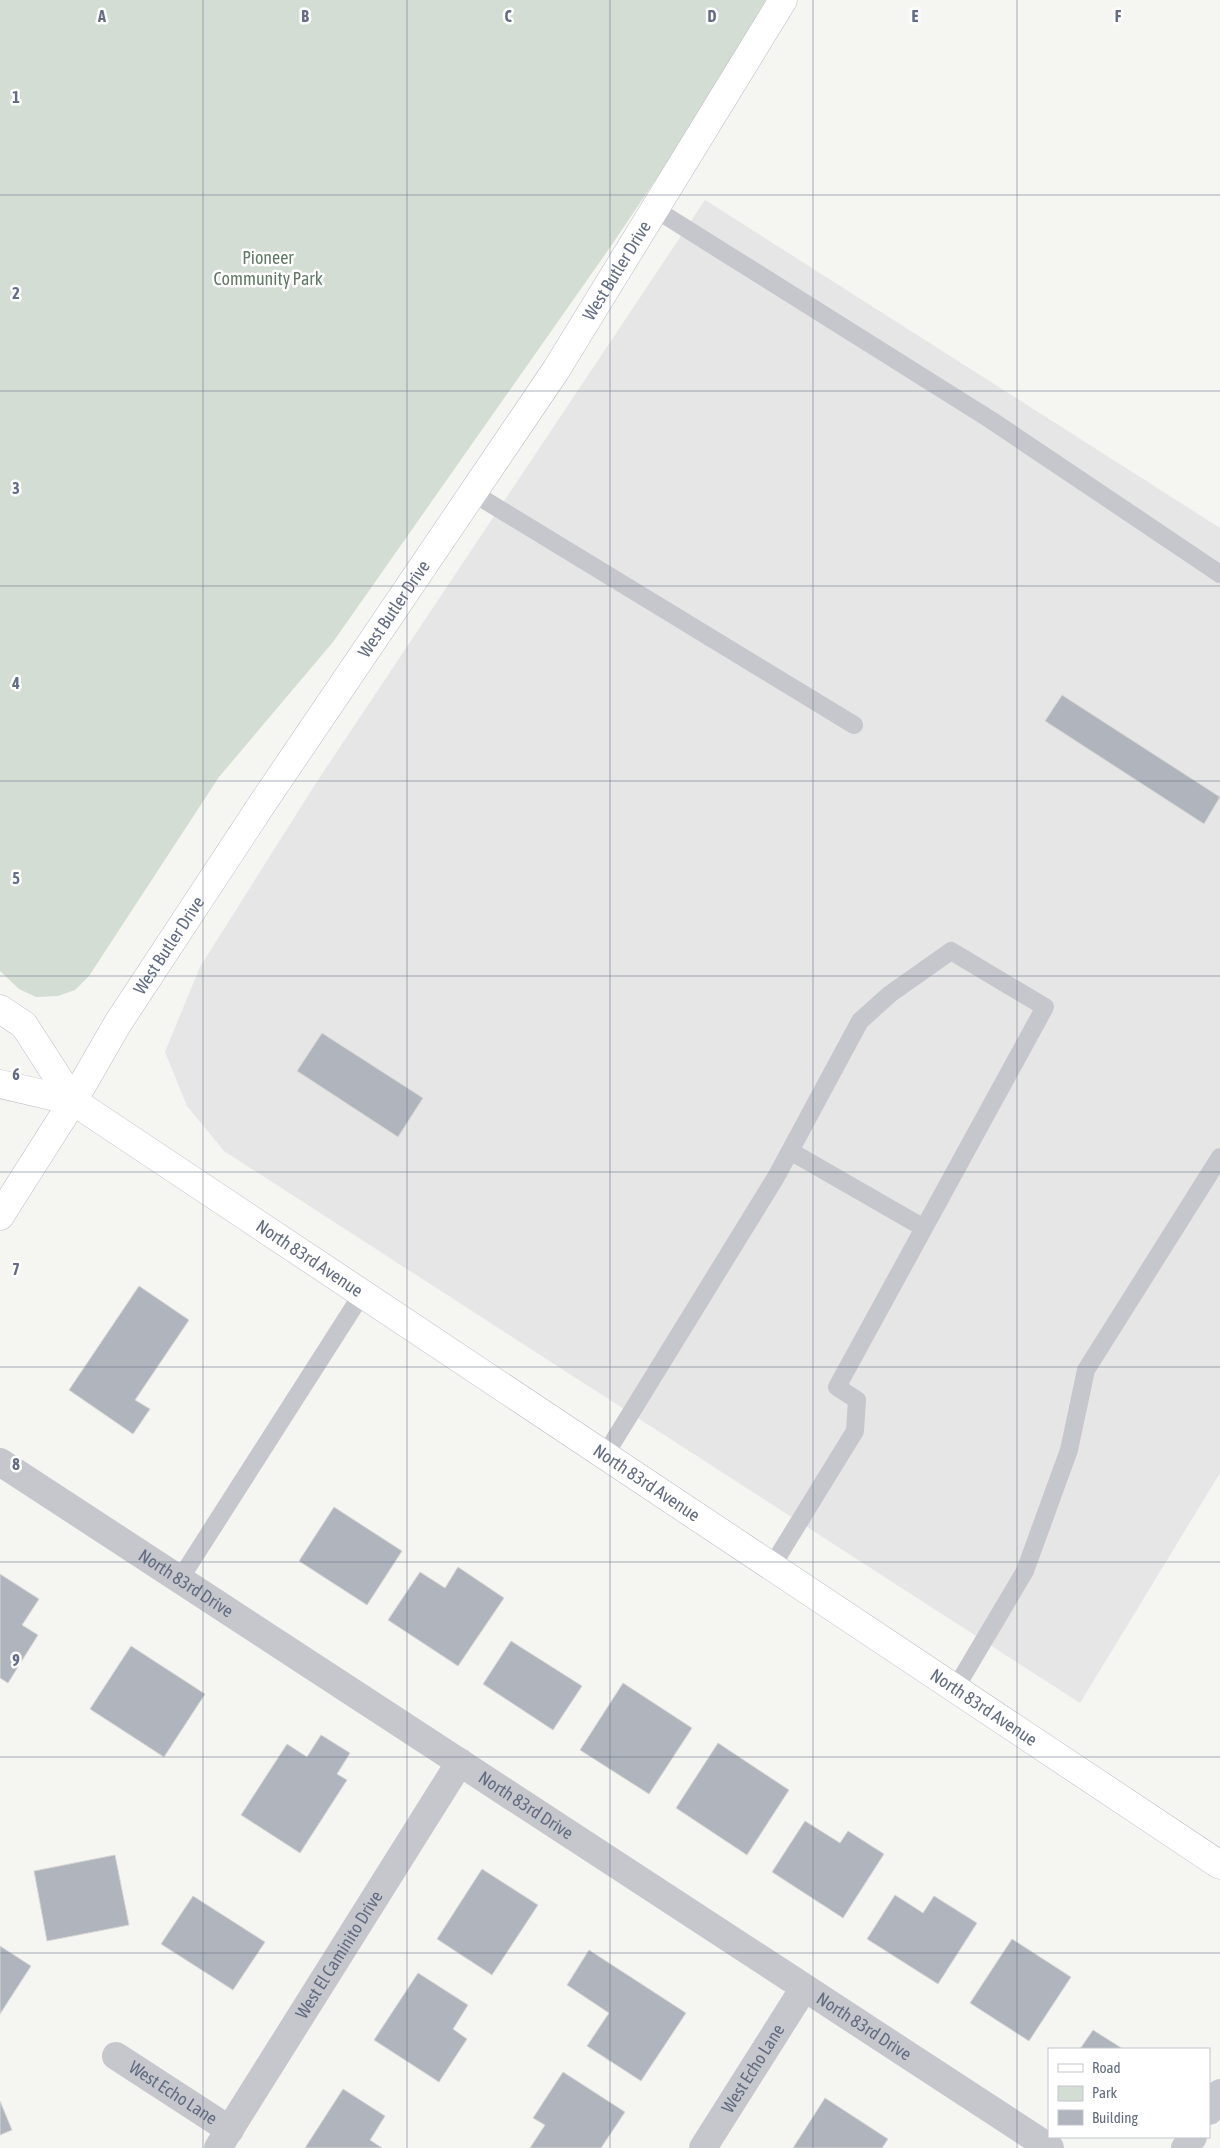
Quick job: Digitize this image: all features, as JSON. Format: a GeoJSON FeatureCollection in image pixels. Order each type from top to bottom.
{"type":"FeatureCollection","features":[{"type":"Feature","properties":{"kind":"main road","name":"West Butler Drive"},"geometry":{"type":"LineString","coordinates":[[0,1216],[73,1101],[134,999],[264,801],[556,370],[783,0]]}},
{"type":"Feature","properties":{"kind":"main road","name":"North 83rd Avenue"},"geometry":{"type":"LineString","coordinates":[[0,1009],[24,1025],[73,1101]]}},
{"type":"Feature","properties":{"kind":"main road","name":"North 83rd Avenue"},"geometry":{"type":"LineString","coordinates":[[0,1084],[73,1101],[1220,1865]]}},
{"type":"Feature","properties":{"kind":"street","name":"North 83rd Drive"},"geometry":{"type":"LineString","coordinates":[[0,1462],[1050,2148]]}},
{"type":"Feature","properties":{"kind":"street","name":"West El Caminito Drive"},"geometry":{"type":"LineString","coordinates":[[224,2139],[460,1762]]}},
{"type":"Feature","properties":{"kind":"street","name":"West Echo Lane"},"geometry":{"type":"LineString","coordinates":[[703,2148],[804,1988]]}},
{"type":"Feature","properties":{"kind":"street","name":"West Echo Lane"},"geometry":{"type":"LineString","coordinates":[[116,2056],[224,2139]]}},
{"type":"Feature","properties":{"kind":"street"},"geometry":{"type":"LineString","coordinates":[[1210,2109],[1220,2093]]}},
{"type":"Feature","properties":{"kind":"lane"},"geometry":{"type":"LineString","coordinates":[[655,209],[991,420],[1220,574]]}},
{"type":"Feature","properties":{"kind":"lane"},"geometry":{"type":"LineString","coordinates":[[473,493],[854,724]]}},
{"type":"Feature","properties":{"kind":"lane"},"geometry":{"type":"LineString","coordinates":[[605,1455],[776,1177],[860,1021],[890,994],[951,951],[1045,1007],[837,1387],[857,1400],[855,1431],[772,1566]]}},
{"type":"Feature","properties":{"kind":"lane"},"geometry":{"type":"LineString","coordinates":[[790,1151],[924,1228]]}},
{"type":"Feature","properties":{"kind":"lane"},"geometry":{"type":"LineString","coordinates":[[955,1689],[1025,1571],[1069,1450],[1086,1370],[1220,1157]]}},
{"type":"Feature","properties":{"kind":"lane"},"geometry":{"type":"LineString","coordinates":[[180,1579],[362,1294]]}},
{"type":"Feature","properties":{"kind":"shaded area"},"geometry":{"type":"Polygon","coordinates":[[[705,200],[1220,528],[1220,1473],[1080,1703],[224,1151],[187,1106],[165,1052],[200,967],[316,783],[705,200]]]}},
{"type":"Feature","properties":{"kind":"green space","name":"Pioneer Community Park"},"geometry":{"type":"Polygon","coordinates":[[[0,0],[766,0],[681,142],[611,246],[333,642],[219,777],[89,976],[75,990],[58,996],[36,997],[19,989],[0,971],[0,0]]]}},
{"type":"Feature","properties":{"kind":"building"},"geometry":{"type":"Polygon","coordinates":[[[1062,695],[1220,797],[1204,824],[1045,721],[1062,695]]]}},
{"type":"Feature","properties":{"kind":"building"},"geometry":{"type":"Polygon","coordinates":[[[322,1033],[423,1098],[398,1137],[297,1071],[322,1033]]]}},
{"type":"Feature","properties":{"kind":"building"},"geometry":{"type":"Polygon","coordinates":[[[139,1286],[189,1320],[135,1400],[150,1409],[133,1434],[69,1390],[139,1286]]]}},
{"type":"Feature","properties":{"kind":"building"},"geometry":{"type":"Polygon","coordinates":[[[334,1507],[402,1551],[367,1605],[299,1561],[334,1507]]]}},
{"type":"Feature","properties":{"kind":"building"},"geometry":{"type":"Polygon","coordinates":[[[458,1567],[504,1598],[458,1666],[388,1620],[420,1572],[445,1588],[458,1567]]]}},
{"type":"Feature","properties":{"kind":"building"},"geometry":{"type":"Polygon","coordinates":[[[0,1574],[39,1599],[22,1625],[38,1635],[8,1683],[0,1678],[0,1574]]]}},
{"type":"Feature","properties":{"kind":"building"},"geometry":{"type":"Polygon","coordinates":[[[511,1641],[582,1686],[553,1730],[483,1684],[511,1641]]]}},
{"type":"Feature","properties":{"kind":"building"},"geometry":{"type":"Polygon","coordinates":[[[131,1646],[205,1694],[164,1757],[90,1709],[131,1646]]]}},
{"type":"Feature","properties":{"kind":"building"},"geometry":{"type":"Polygon","coordinates":[[[623,1683],[692,1728],[649,1794],[580,1750],[623,1683]]]}},
{"type":"Feature","properties":{"kind":"building"},"geometry":{"type":"Polygon","coordinates":[[[321,1735],[350,1753],[337,1774],[347,1780],[300,1853],[241,1815],[287,1744],[307,1757],[321,1735]]]}},
{"type":"Feature","properties":{"kind":"building"},"geometry":{"type":"Polygon","coordinates":[[[718,1743],[789,1790],[747,1855],[676,1808],[718,1743]]]}},
{"type":"Feature","properties":{"kind":"building"},"geometry":{"type":"Polygon","coordinates":[[[805,1821],[840,1843],[848,1831],[884,1854],[843,1918],[772,1872],[805,1821]]]}},
{"type":"Feature","properties":{"kind":"building"},"geometry":{"type":"Polygon","coordinates":[[[115,1855],[129,1925],[47,1941],[34,1871],[115,1855]]]}},
{"type":"Feature","properties":{"kind":"building"},"geometry":{"type":"Polygon","coordinates":[[[482,1869],[538,1905],[492,1975],[437,1939],[482,1869]]]}},
{"type":"Feature","properties":{"kind":"building"},"geometry":{"type":"Polygon","coordinates":[[[895,1895],[923,1913],[934,1896],[977,1923],[938,1984],[867,1939],[895,1895]]]}},
{"type":"Feature","properties":{"kind":"building"},"geometry":{"type":"Polygon","coordinates":[[[193,1896],[265,1942],[233,1990],[161,1944],[193,1896]]]}},
{"type":"Feature","properties":{"kind":"building"},"geometry":{"type":"Polygon","coordinates":[[[1012,1939],[1071,1977],[1029,2041],[970,2003],[1012,1939]]]}},
{"type":"Feature","properties":{"kind":"building"},"geometry":{"type":"Polygon","coordinates":[[[0,1946],[31,1966],[0,2014],[0,1946]]]}},
{"type":"Feature","properties":{"kind":"building"},"geometry":{"type":"Polygon","coordinates":[[[589,1950],[686,2013],[641,2081],[587,2046],[609,2013],[567,1985],[589,1950]]]}},
{"type":"Feature","properties":{"kind":"building"},"geometry":{"type":"Polygon","coordinates":[[[418,1973],[468,2005],[453,2029],[467,2039],[439,2082],[374,2040],[418,1973]]]}},
{"type":"Feature","properties":{"kind":"building"},"geometry":{"type":"Polygon","coordinates":[[[1093,2030],[1121,2048],[1081,2048],[1093,2030]]]}},
{"type":"Feature","properties":{"kind":"building"},"geometry":{"type":"Polygon","coordinates":[[[563,2072],[625,2112],[601,2148],[530,2148],[545,2125],[533,2118],[563,2072]]]}},
{"type":"Feature","properties":{"kind":"building"},"geometry":{"type":"Polygon","coordinates":[[[343,2089],[385,2116],[370,2140],[382,2148],[305,2148],[343,2089]]]}},
{"type":"Feature","properties":{"kind":"building"},"geometry":{"type":"Polygon","coordinates":[[[825,2098],[888,2139],[882,2148],[793,2148],[825,2098]]]}},
{"type":"Feature","properties":{"kind":"building"},"geometry":{"type":"Polygon","coordinates":[[[0,2101],[12,2130],[0,2135],[0,2101]]]}}]}
